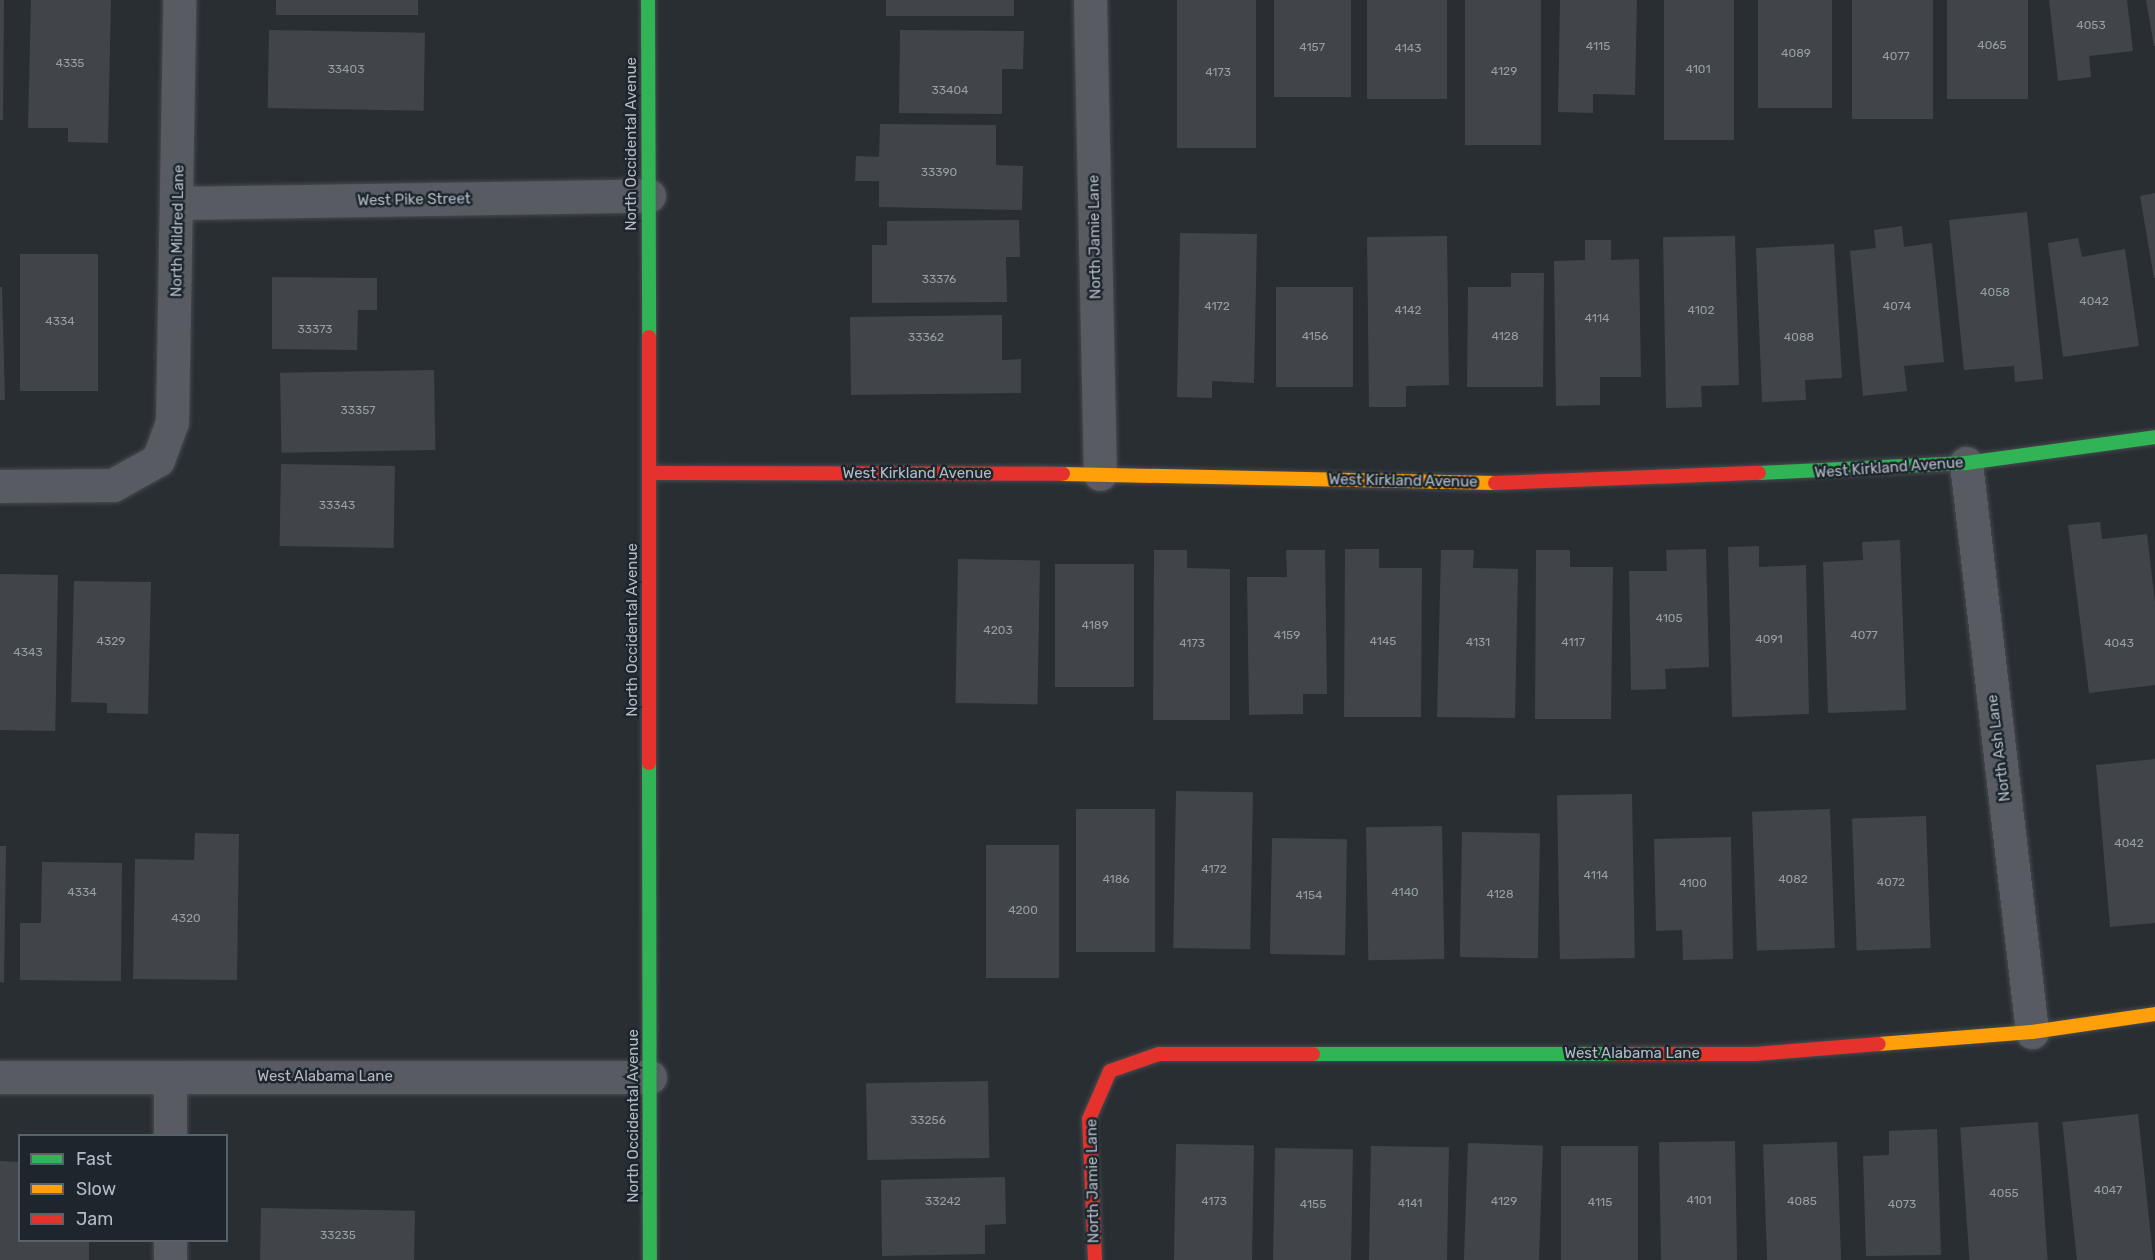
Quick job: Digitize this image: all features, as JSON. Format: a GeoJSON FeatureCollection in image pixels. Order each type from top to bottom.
{"type":"FeatureCollection","features":[{"type":"Feature","properties":{"kind":"street","name":"North Mildred Lane"},"geometry":{"type":"LineString","coordinates":[[0,486],[113,485],[158,460],[172,422],[179,203],[179,0]]}},
{"type":"Feature","properties":{"kind":"street","name":"North Occidental Avenue"},"geometry":{"type":"LineString","coordinates":[[648,0],[650,1260]]}},
{"type":"Feature","properties":{"kind":"street","name":"North Jamie Lane"},"geometry":{"type":"LineString","coordinates":[[1090,0],[1100,474]]}},
{"type":"Feature","properties":{"kind":"street","name":"West Pike Street"},"geometry":{"type":"LineString","coordinates":[[179,203],[649,196]]}},
{"type":"Feature","properties":{"kind":"street","name":"West Kirkland Avenue"},"geometry":{"type":"LineString","coordinates":[[649,473],[1100,474],[1548,484],[1966,463],[2155,437]]}},
{"type":"Feature","properties":{"kind":"street","name":"North Ash Lane"},"geometry":{"type":"LineString","coordinates":[[1966,463],[2032,1032]]}},
{"type":"Feature","properties":{"kind":"street","name":"West Alabama Lane"},"geometry":{"type":"LineString","coordinates":[[1110,1071],[1159,1054],[1755,1054],[2032,1032],[2155,1014]]}},
{"type":"Feature","properties":{"kind":"street","name":"North Jamie Lane"},"geometry":{"type":"LineString","coordinates":[[1095,1260],[1089,1119],[1110,1071]]}},
{"type":"Feature","properties":{"kind":"street","name":"West Alabama Lane"},"geometry":{"type":"LineString","coordinates":[[0,1077],[650,1077]]}},
{"type":"Feature","properties":{"kind":"street"},"geometry":{"type":"LineString","coordinates":[[170,1077],[170,1134]]}},
{"type":"Feature","properties":{"kind":"street"},"geometry":{"type":"LineString","coordinates":[[170,1242],[170,1260]]}},
{"type":"Feature","properties":{"kind":"building"},"geometry":{"type":"Polygon","coordinates":[[[0,0],[4,0],[3,120],[0,120],[0,0]]]}},
{"type":"Feature","properties":{"kind":"building"},"geometry":{"type":"Polygon","coordinates":[[[31,0],[111,0],[108,143],[68,142],[68,128],[28,128],[31,0]]]}},
{"type":"Feature","properties":{"kind":"building"},"geometry":{"type":"Polygon","coordinates":[[[276,0],[418,0],[418,15],[276,15],[276,0]]]}},
{"type":"Feature","properties":{"kind":"building"},"geometry":{"type":"Polygon","coordinates":[[[886,0],[1014,0],[1014,16],[886,16],[886,0]]]}},
{"type":"Feature","properties":{"kind":"building"},"geometry":{"type":"Polygon","coordinates":[[[1177,0],[1256,0],[1256,148],[1177,148],[1177,0]]]}},
{"type":"Feature","properties":{"kind":"building"},"geometry":{"type":"Polygon","coordinates":[[[1274,0],[1351,0],[1351,97],[1274,97],[1274,0]]]}},
{"type":"Feature","properties":{"kind":"building"},"geometry":{"type":"Polygon","coordinates":[[[1367,0],[1447,0],[1447,99],[1367,99],[1367,0]]]}},
{"type":"Feature","properties":{"kind":"building"},"geometry":{"type":"Polygon","coordinates":[[[1465,0],[1541,0],[1541,145],[1465,145],[1465,0]]]}},
{"type":"Feature","properties":{"kind":"building"},"geometry":{"type":"Polygon","coordinates":[[[1560,0],[1637,0],[1635,95],[1593,94],[1593,113],[1558,112],[1560,0]]]}},
{"type":"Feature","properties":{"kind":"building"},"geometry":{"type":"Polygon","coordinates":[[[1664,0],[1734,0],[1734,140],[1664,140],[1664,0]]]}},
{"type":"Feature","properties":{"kind":"building"},"geometry":{"type":"Polygon","coordinates":[[[1758,0],[1832,0],[1832,108],[1758,108],[1758,0]]]}},
{"type":"Feature","properties":{"kind":"building"},"geometry":{"type":"Polygon","coordinates":[[[1852,0],[1933,0],[1933,119],[1852,119],[1852,0]]]}},
{"type":"Feature","properties":{"kind":"building"},"geometry":{"type":"Polygon","coordinates":[[[1947,0],[2028,0],[2028,99],[1947,99],[1947,0]]]}},
{"type":"Feature","properties":{"kind":"building"},"geometry":{"type":"Polygon","coordinates":[[[2049,0],[2127,0],[2133,51],[2089,56],[2091,77],[2058,81],[2049,0]]]}},
{"type":"Feature","properties":{"kind":"building"},"geometry":{"type":"Polygon","coordinates":[[[2146,0],[2155,0],[2155,46],[2154,46],[2146,0]]]}},
{"type":"Feature","properties":{"kind":"building"},"geometry":{"type":"Polygon","coordinates":[[[269,30],[425,33],[424,111],[268,108],[269,30]]]}},
{"type":"Feature","properties":{"kind":"building"},"geometry":{"type":"Polygon","coordinates":[[[900,30],[1024,31],[1023,69],[1002,69],[1002,114],[899,113],[900,30]]]}},
{"type":"Feature","properties":{"kind":"building"},"geometry":{"type":"Polygon","coordinates":[[[880,124],[996,125],[996,165],[1023,166],[1022,210],[879,207],[879,181],[855,181],[856,156],[879,157],[880,124]]]}},
{"type":"Feature","properties":{"kind":"building"},"geometry":{"type":"Polygon","coordinates":[[[2155,193],[2155,278],[2154,278],[2140,196],[2155,193]]]}},
{"type":"Feature","properties":{"kind":"building"},"geometry":{"type":"Polygon","coordinates":[[[2027,212],[2043,379],[2015,382],[2014,366],[1964,370],[1949,220],[2027,212]]]}},
{"type":"Feature","properties":{"kind":"building"},"geometry":{"type":"Polygon","coordinates":[[[1019,220],[1020,257],[1006,257],[1007,302],[872,303],[872,245],[887,245],[887,221],[1019,220]]]}},
{"type":"Feature","properties":{"kind":"building"},"geometry":{"type":"Polygon","coordinates":[[[1902,226],[1904,247],[1932,243],[1944,362],[1904,366],[1907,391],[1863,396],[1850,251],[1876,248],[1874,230],[1902,226]]]}},
{"type":"Feature","properties":{"kind":"building"},"geometry":{"type":"Polygon","coordinates":[[[1180,233],[1257,234],[1254,383],[1212,381],[1212,398],[1177,397],[1180,233]]]}},
{"type":"Feature","properties":{"kind":"building"},"geometry":{"type":"Polygon","coordinates":[[[1447,236],[1449,385],[1406,386],[1406,407],[1369,407],[1367,237],[1447,236]]]}},
{"type":"Feature","properties":{"kind":"building"},"geometry":{"type":"Polygon","coordinates":[[[1735,236],[1739,385],[1701,386],[1702,407],[1666,408],[1663,237],[1735,236]]]}},
{"type":"Feature","properties":{"kind":"building"},"geometry":{"type":"Polygon","coordinates":[[[2078,238],[2082,257],[2125,249],[2139,346],[2063,357],[2048,243],[2078,238]]]}},
{"type":"Feature","properties":{"kind":"building"},"geometry":{"type":"Polygon","coordinates":[[[1585,240],[1611,240],[1611,260],[1639,259],[1641,377],[1600,377],[1600,405],[1556,406],[1554,261],[1585,260],[1585,240]]]}},
{"type":"Feature","properties":{"kind":"building"},"geometry":{"type":"Polygon","coordinates":[[[1834,244],[1842,378],[1805,380],[1806,400],[1762,402],[1756,248],[1834,244]]]}},
{"type":"Feature","properties":{"kind":"building"},"geometry":{"type":"Polygon","coordinates":[[[20,254],[98,254],[98,391],[20,391],[20,254]]]}},
{"type":"Feature","properties":{"kind":"building"},"geometry":{"type":"Polygon","coordinates":[[[1511,273],[1544,273],[1543,387],[1467,387],[1468,287],[1511,287],[1511,273]]]}},
{"type":"Feature","properties":{"kind":"building"},"geometry":{"type":"Polygon","coordinates":[[[272,277],[377,278],[377,310],[358,310],[357,350],[272,349],[272,277]]]}},
{"type":"Feature","properties":{"kind":"building"},"geometry":{"type":"Polygon","coordinates":[[[0,287],[2,287],[5,400],[0,400],[0,287]]]}},
{"type":"Feature","properties":{"kind":"building"},"geometry":{"type":"Polygon","coordinates":[[[1276,287],[1353,287],[1353,387],[1276,387],[1276,287]]]}},
{"type":"Feature","properties":{"kind":"building"},"geometry":{"type":"Polygon","coordinates":[[[1002,315],[1002,360],[1021,359],[1021,393],[851,395],[850,317],[1002,315]]]}},
{"type":"Feature","properties":{"kind":"building"},"geometry":{"type":"Polygon","coordinates":[[[434,370],[435,450],[281,453],[280,373],[434,370]]]}},
{"type":"Feature","properties":{"kind":"building"},"geometry":{"type":"Polygon","coordinates":[[[281,464],[395,466],[394,548],[280,546],[281,464]]]}},
{"type":"Feature","properties":{"kind":"building"},"geometry":{"type":"Polygon","coordinates":[[[2100,522],[2102,539],[2147,534],[2155,602],[2155,685],[2089,693],[2068,525],[2100,522]]]}},
{"type":"Feature","properties":{"kind":"building"},"geometry":{"type":"Polygon","coordinates":[[[1900,540],[1906,710],[1828,713],[1823,562],[1863,560],[1862,542],[1900,540]]]}},
{"type":"Feature","properties":{"kind":"building"},"geometry":{"type":"Polygon","coordinates":[[[1759,546],[1759,567],[1806,565],[1809,714],[1732,717],[1728,547],[1759,546]]]}},
{"type":"Feature","properties":{"kind":"building"},"geometry":{"type":"Polygon","coordinates":[[[1345,549],[1379,549],[1379,568],[1422,568],[1421,717],[1344,717],[1345,549]]]}},
{"type":"Feature","properties":{"kind":"building"},"geometry":{"type":"Polygon","coordinates":[[[1706,549],[1709,667],[1665,669],[1666,689],[1631,690],[1629,571],[1667,571],[1666,550],[1706,549]]]}},
{"type":"Feature","properties":{"kind":"building"},"geometry":{"type":"Polygon","coordinates":[[[1154,550],[1187,550],[1187,568],[1230,569],[1230,720],[1153,720],[1154,550]]]}},
{"type":"Feature","properties":{"kind":"building"},"geometry":{"type":"Polygon","coordinates":[[[1286,550],[1325,550],[1327,694],[1303,694],[1303,714],[1249,715],[1247,577],[1287,577],[1286,550]]]}},
{"type":"Feature","properties":{"kind":"building"},"geometry":{"type":"Polygon","coordinates":[[[1441,550],[1474,550],[1473,568],[1518,569],[1515,718],[1437,717],[1441,550]]]}},
{"type":"Feature","properties":{"kind":"building"},"geometry":{"type":"Polygon","coordinates":[[[1536,550],[1570,550],[1570,567],[1613,567],[1611,719],[1535,719],[1536,550]]]}},
{"type":"Feature","properties":{"kind":"building"},"geometry":{"type":"Polygon","coordinates":[[[958,559],[1040,560],[1037,704],[955,703],[958,559]]]}},
{"type":"Feature","properties":{"kind":"building"},"geometry":{"type":"Polygon","coordinates":[[[1055,564],[1134,564],[1134,687],[1055,687],[1055,564]]]}},
{"type":"Feature","properties":{"kind":"building"},"geometry":{"type":"Polygon","coordinates":[[[0,574],[58,575],[55,731],[0,730],[0,574]]]}},
{"type":"Feature","properties":{"kind":"building"},"geometry":{"type":"Polygon","coordinates":[[[74,581],[151,582],[148,714],[107,713],[107,703],[71,702],[74,581]]]}},
{"type":"Feature","properties":{"kind":"building"},"geometry":{"type":"Polygon","coordinates":[[[2155,759],[2155,923],[2110,927],[2096,765],[2155,759]]]}},
{"type":"Feature","properties":{"kind":"building"},"geometry":{"type":"Polygon","coordinates":[[[1176,791],[1253,792],[1250,949],[1173,948],[1176,791]]]}},
{"type":"Feature","properties":{"kind":"building"},"geometry":{"type":"Polygon","coordinates":[[[1632,794],[1635,958],[1560,959],[1557,795],[1632,794]]]}},
{"type":"Feature","properties":{"kind":"building"},"geometry":{"type":"Polygon","coordinates":[[[1076,809],[1155,809],[1155,952],[1076,952],[1076,809]]]}},
{"type":"Feature","properties":{"kind":"building"},"geometry":{"type":"Polygon","coordinates":[[[1830,809],[1835,948],[1757,951],[1752,812],[1830,809]]]}},
{"type":"Feature","properties":{"kind":"building"},"geometry":{"type":"Polygon","coordinates":[[[1926,816],[1931,948],[1857,951],[1852,819],[1926,816]]]}},
{"type":"Feature","properties":{"kind":"building"},"geometry":{"type":"Polygon","coordinates":[[[1442,826],[1444,959],[1368,960],[1366,827],[1442,826]]]}},
{"type":"Feature","properties":{"kind":"building"},"geometry":{"type":"Polygon","coordinates":[[[1462,832],[1540,833],[1538,958],[1460,957],[1462,832]]]}},
{"type":"Feature","properties":{"kind":"building"},"geometry":{"type":"Polygon","coordinates":[[[195,833],[239,834],[237,980],[133,979],[135,859],[194,860],[195,833]]]}},
{"type":"Feature","properties":{"kind":"building"},"geometry":{"type":"Polygon","coordinates":[[[1731,837],[1733,959],[1683,960],[1682,930],[1656,931],[1654,839],[1731,837]]]}},
{"type":"Feature","properties":{"kind":"building"},"geometry":{"type":"Polygon","coordinates":[[[1272,838],[1347,839],[1345,955],[1270,954],[1272,838]]]}},
{"type":"Feature","properties":{"kind":"building"},"geometry":{"type":"Polygon","coordinates":[[[986,845],[1059,845],[1059,978],[986,978],[986,845]]]}},
{"type":"Feature","properties":{"kind":"building"},"geometry":{"type":"Polygon","coordinates":[[[0,846],[6,846],[4,983],[0,982],[0,846]]]}},
{"type":"Feature","properties":{"kind":"building"},"geometry":{"type":"Polygon","coordinates":[[[42,862],[122,863],[121,981],[20,980],[20,923],[41,923],[42,862]]]}},
{"type":"Feature","properties":{"kind":"building"},"geometry":{"type":"Polygon","coordinates":[[[988,1081],[989,1158],[867,1160],[866,1083],[988,1081]]]}},
{"type":"Feature","properties":{"kind":"building"},"geometry":{"type":"Polygon","coordinates":[[[2138,1114],[2153,1260],[2077,1260],[2062,1122],[2138,1114]]]}},
{"type":"Feature","properties":{"kind":"building"},"geometry":{"type":"Polygon","coordinates":[[[2038,1122],[2048,1260],[1969,1260],[1960,1127],[2038,1122]]]}},
{"type":"Feature","properties":{"kind":"building"},"geometry":{"type":"Polygon","coordinates":[[[1937,1129],[1941,1255],[1866,1256],[1863,1156],[1889,1155],[1889,1131],[1937,1129]]]}},
{"type":"Feature","properties":{"kind":"building"},"geometry":{"type":"Polygon","coordinates":[[[1735,1141],[1737,1260],[1661,1260],[1659,1142],[1735,1141]]]}},
{"type":"Feature","properties":{"kind":"building"},"geometry":{"type":"Polygon","coordinates":[[[1837,1142],[1841,1260],[1767,1260],[1763,1145],[1837,1142]]]}},
{"type":"Feature","properties":{"kind":"building"},"geometry":{"type":"Polygon","coordinates":[[[1468,1143],[1543,1146],[1539,1260],[1464,1260],[1468,1143]]]}},
{"type":"Feature","properties":{"kind":"building"},"geometry":{"type":"Polygon","coordinates":[[[1176,1144],[1254,1145],[1252,1260],[1174,1260],[1176,1144]]]}},
{"type":"Feature","properties":{"kind":"building"},"geometry":{"type":"Polygon","coordinates":[[[1371,1146],[1449,1147],[1447,1260],[1369,1260],[1371,1146]]]}},
{"type":"Feature","properties":{"kind":"building"},"geometry":{"type":"Polygon","coordinates":[[[1561,1146],[1638,1146],[1638,1260],[1561,1260],[1561,1146]]]}},
{"type":"Feature","properties":{"kind":"building"},"geometry":{"type":"Polygon","coordinates":[[[1275,1148],[1353,1149],[1351,1260],[1273,1260],[1275,1148]]]}},
{"type":"Feature","properties":{"kind":"building"},"geometry":{"type":"Polygon","coordinates":[[[0,1161],[18,1162],[18,1242],[89,1242],[89,1260],[0,1260],[0,1161]]]}},
{"type":"Feature","properties":{"kind":"building"},"geometry":{"type":"Polygon","coordinates":[[[1005,1177],[1006,1224],[985,1225],[985,1254],[882,1256],[881,1180],[1005,1177]]]}},
{"type":"Feature","properties":{"kind":"building"},"geometry":{"type":"Polygon","coordinates":[[[261,1208],[415,1211],[414,1260],[260,1260],[261,1208]]]}},
{"type":"Feature","properties":{"kind":"traffic: fast"},"geometry":{"type":"LineString","coordinates":[[648,0],[649,337]]}},
{"type":"Feature","properties":{"kind":"traffic: fast"},"geometry":{"type":"LineString","coordinates":[[1759,473],[1966,463],[2155,437]]}},
{"type":"Feature","properties":{"kind":"traffic: fast"},"geometry":{"type":"LineString","coordinates":[[649,763],[650,1260]]}},
{"type":"Feature","properties":{"kind":"traffic: fast"},"geometry":{"type":"LineString","coordinates":[[1313,1054],[1617,1054]]}},
{"type":"Feature","properties":{"kind":"traffic: slow"},"geometry":{"type":"LineString","coordinates":[[1063,474],[1495,483]]}},
{"type":"Feature","properties":{"kind":"traffic: slow"},"geometry":{"type":"LineString","coordinates":[[1879,1044],[2032,1032],[2155,1014]]}},
{"type":"Feature","properties":{"kind":"traffic: jam"},"geometry":{"type":"LineString","coordinates":[[649,337],[649,763]]}},
{"type":"Feature","properties":{"kind":"traffic: jam"},"geometry":{"type":"LineString","coordinates":[[649,473],[1063,474]]}},
{"type":"Feature","properties":{"kind":"traffic: jam"},"geometry":{"type":"LineString","coordinates":[[1495,483],[1759,473]]}},
{"type":"Feature","properties":{"kind":"traffic: jam"},"geometry":{"type":"LineString","coordinates":[[1617,1054],[1755,1054],[1879,1044]]}},
{"type":"Feature","properties":{"kind":"traffic: jam"},"geometry":{"type":"LineString","coordinates":[[1095,1260],[1089,1119],[1110,1071],[1159,1054],[1313,1054]]}}]}
